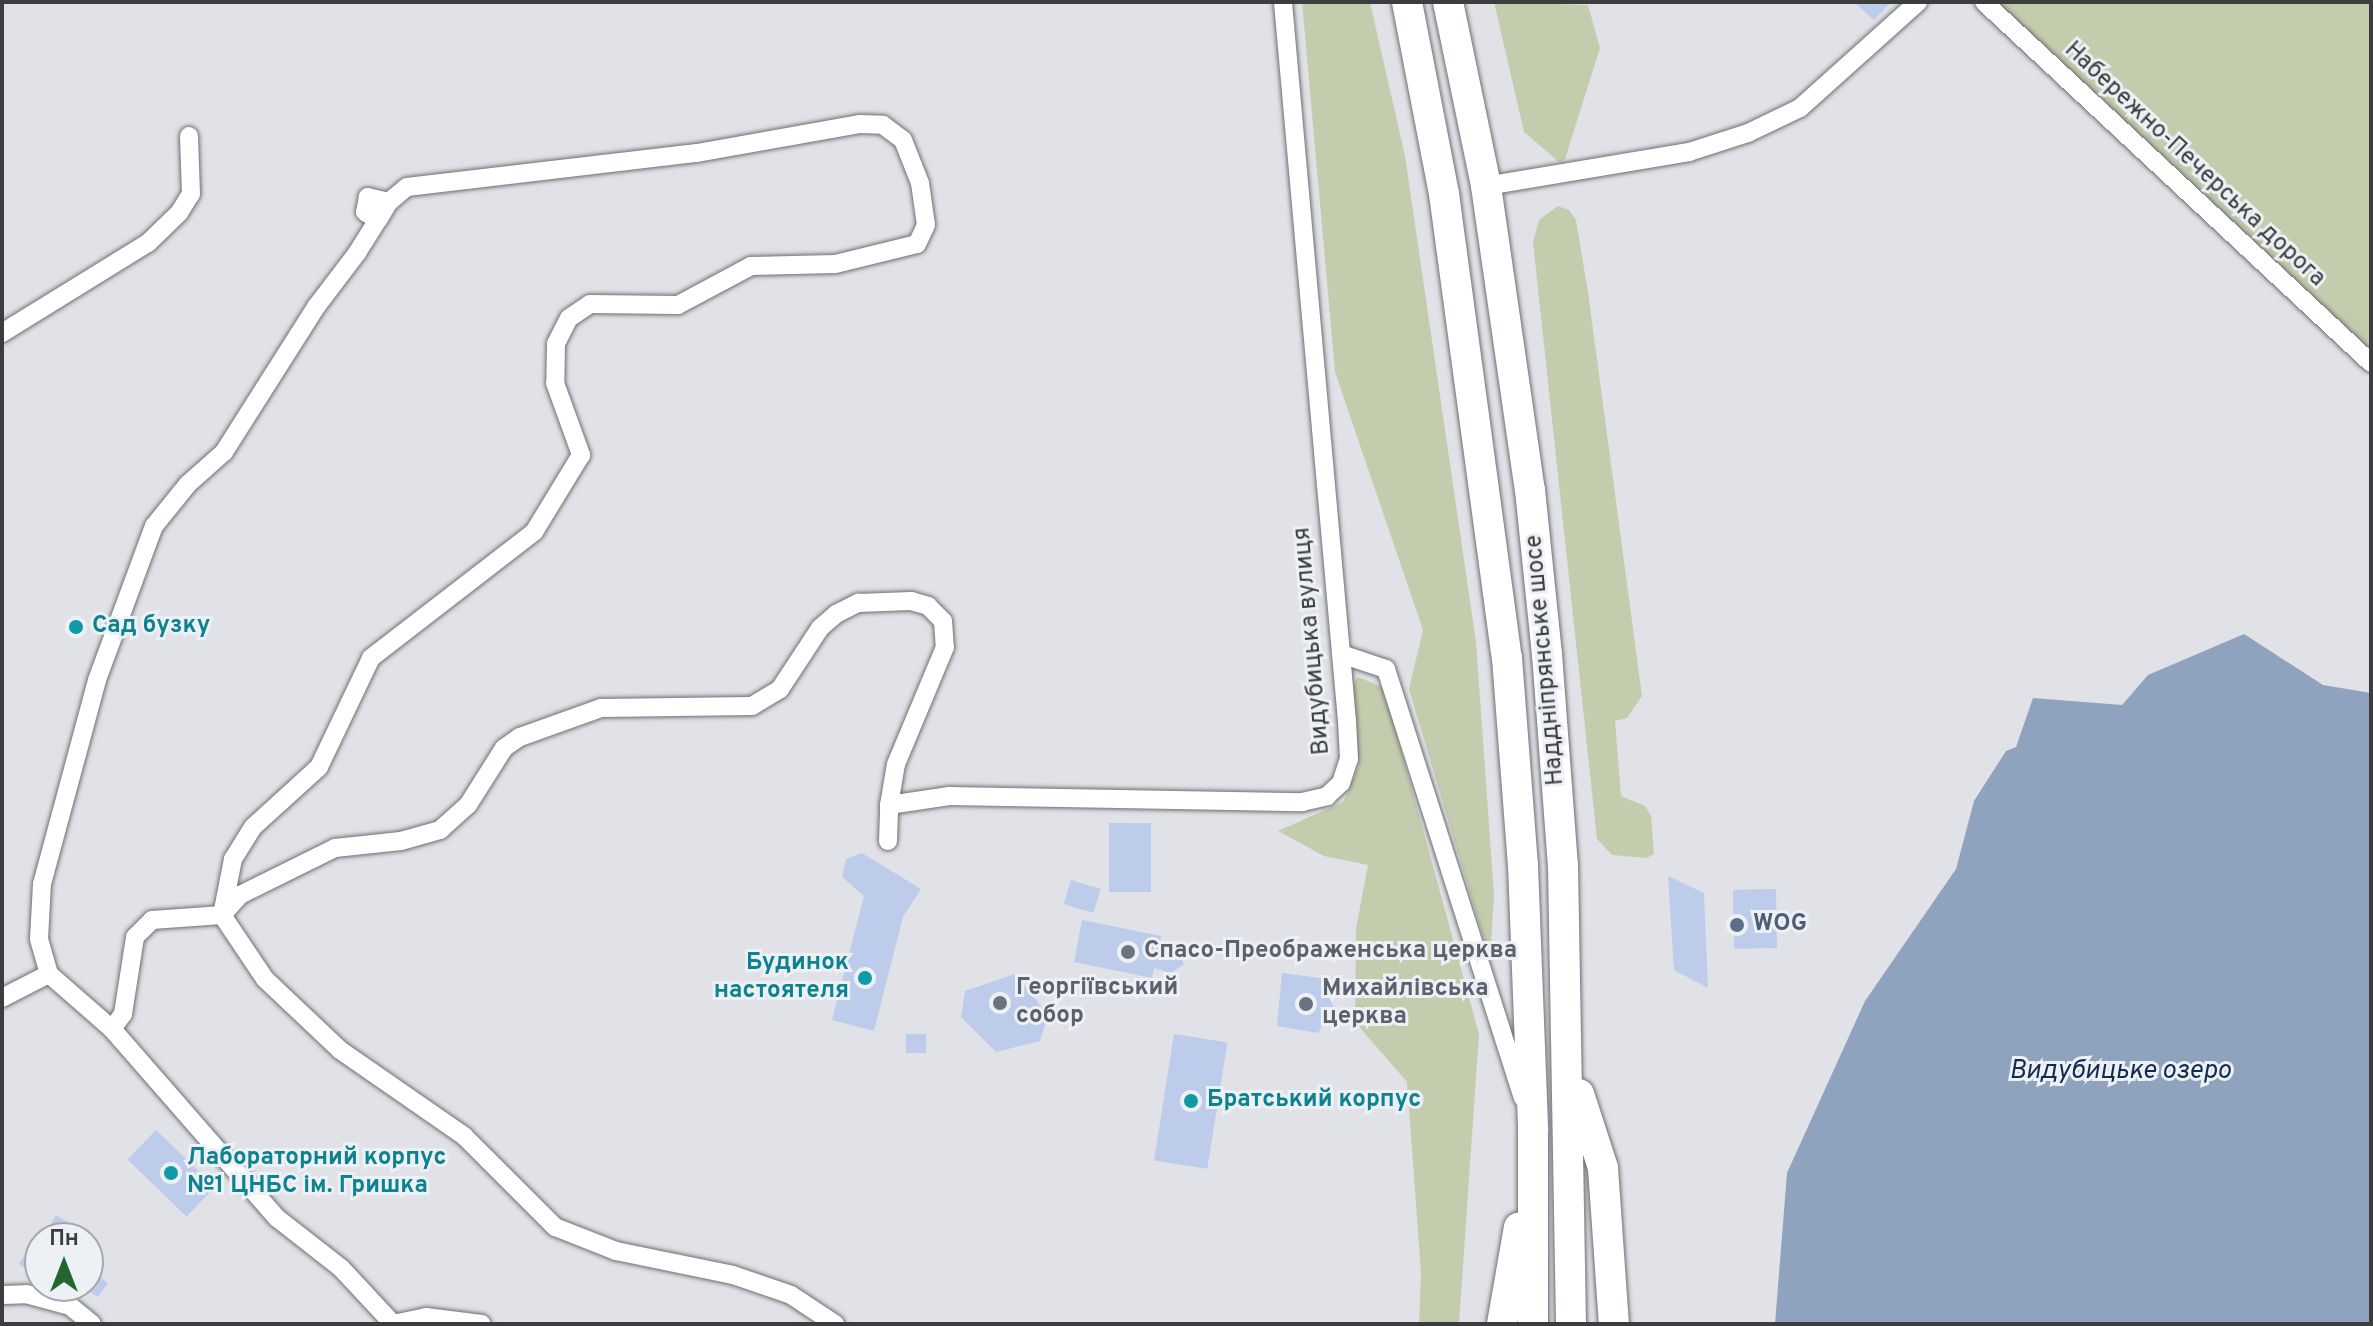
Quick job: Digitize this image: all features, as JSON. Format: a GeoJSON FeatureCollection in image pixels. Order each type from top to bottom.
{"type":"FeatureCollection","features":[{"type":"Feature","properties":{"kind":"main road","name":"Наддніпрянське шосе"},"geometry":{"type":"LineString","coordinates":[[1407,2],[1444,194],[1507,658],[1523,865],[1533,1139],[1533,1324]]}},
{"type":"Feature","properties":{"kind":"main road","name":"Наддніпрянське шосе"},"geometry":{"type":"LineString","coordinates":[[1448,2],[1486,186],[1530,490],[1547,654],[1563,866],[1570,1066],[1571,1324]]}},
{"type":"Feature","properties":{"kind":"main road"},"geometry":{"type":"LineString","coordinates":[[1570,1066],[1603,1168],[1614,1324]]}},
{"type":"Feature","properties":{"kind":"main road"},"geometry":{"type":"LineString","coordinates":[[1502,1324],[1533,1139]]}},
{"type":"Feature","properties":{"kind":"street","name":"Видубицька вулиця"},"geometry":{"type":"LineString","coordinates":[[889,805],[949,796],[1302,802],[1327,796],[1341,783],[1349,759],[1296,185],[1283,2]]}},
{"type":"Feature","properties":{"kind":"street"},"geometry":{"type":"LineString","coordinates":[[1486,186],[1689,152],[1748,133],[1800,108],[1918,2]]}},
{"type":"Feature","properties":{"kind":"street","name":"Набережно-Печерська дорога"},"geometry":{"type":"LineString","coordinates":[[1984,2],[2371,363]]}},
{"type":"Feature","properties":{"kind":"street"},"geometry":{"type":"LineString","coordinates":[[482,1324],[426,1317],[393,1324],[341,1268],[277,1218],[112,1029],[49,974],[39,939],[42,884],[97,680],[154,526],[188,484],[224,452],[389,202],[407,187],[697,153],[860,124],[883,125],[903,140],[920,183],[926,225],[917,244],[889,254],[835,264],[751,266],[678,305],[590,304],[569,318],[556,344],[555,383],[581,455],[534,532],[371,658],[319,767],[253,827],[233,859],[222,915],[265,979],[340,1050],[464,1136],[555,1227],[595,1245],[776,1290],[835,1324]]}},
{"type":"Feature","properties":{"kind":"street"},"geometry":{"type":"LineString","coordinates":[[2,333],[148,243],[179,213],[191,194],[189,136]]}},
{"type":"Feature","properties":{"kind":"street"},"geometry":{"type":"LineString","coordinates":[[112,1029],[123,1014],[128,961],[143,925],[152,920],[222,915],[240,895],[335,848],[401,841],[440,830],[468,805],[504,748],[520,737],[601,708],[752,706],[780,689],[820,628],[836,614],[858,603],[911,601],[928,606],[943,621],[945,647],[896,764],[889,805],[888,841]]}},
{"type":"Feature","properties":{"kind":"street"},"geometry":{"type":"LineString","coordinates":[[1341,654],[1386,669],[1533,1139]]}},
{"type":"Feature","properties":{"kind":"street"},"geometry":{"type":"LineString","coordinates":[[2,998],[49,974]]}},
{"type":"Feature","properties":{"kind":"street"},"geometry":{"type":"LineString","coordinates":[[2,1295],[26,1294],[70,1306],[92,1324]]}},
{"type":"Feature","properties":{"kind":"green space"},"geometry":{"type":"Polygon","coordinates":[[[1302,2],[1370,2],[1405,156],[1476,642],[1494,894],[1490,960],[1409,689],[1423,630],[1335,372],[1302,2]]]}},
{"type":"Feature","properties":{"kind":"green space"},"geometry":{"type":"Polygon","coordinates":[[[1494,2],[1588,5],[1600,48],[1565,159],[1559,162],[1524,132],[1494,2]]]}},
{"type":"Feature","properties":{"kind":"green space"},"geometry":{"type":"Polygon","coordinates":[[[1973,2],[2371,2],[2371,363],[1999,15],[1973,2]]]}},
{"type":"Feature","properties":{"kind":"green space"},"geometry":{"type":"Polygon","coordinates":[[[1558,206],[1569,210],[1576,220],[1588,292],[1642,696],[1627,718],[1615,721],[1621,796],[1645,806],[1651,816],[1654,854],[1647,858],[1612,855],[1597,839],[1533,242],[1539,220],[1558,206]]]}},
{"type":"Feature","properties":{"kind":"green space"},"geometry":{"type":"Polygon","coordinates":[[[1358,677],[1384,688],[1479,1034],[1459,1324],[1419,1324],[1421,1272],[1407,1082],[1355,1022],[1356,929],[1368,865],[1324,856],[1278,831],[1343,802],[1359,766],[1351,689],[1358,677]]]}},
{"type":"Feature","properties":{"kind":"water","name":"Видубицьке озеро"},"geometry":{"type":"Polygon","coordinates":[[[2244,634],[2323,685],[2371,693],[2371,1324],[1775,1324],[1787,1173],[1865,1001],[1956,869],[1974,801],[2006,751],[2016,747],[2033,698],[2122,705],[2148,675],[2244,634]]]}},
{"type":"Feature","properties":{"kind":"building"},"geometry":{"type":"Polygon","coordinates":[[[1854,2],[1891,2],[1874,20],[1854,2]]]}},
{"type":"Feature","properties":{"kind":"building"},"geometry":{"type":"Polygon","coordinates":[[[1109,823],[1151,823],[1151,892],[1109,892],[1109,823]]]}},
{"type":"Feature","properties":{"kind":"building"},"geometry":{"type":"Polygon","coordinates":[[[862,853],[921,889],[903,917],[874,1031],[832,1020],[864,896],[842,877],[846,859],[862,853]]]}},
{"type":"Feature","properties":{"kind":"building"},"geometry":{"type":"Polygon","coordinates":[[[1668,876],[1704,893],[1708,988],[1674,970],[1668,876]]]}},
{"type":"Feature","properties":{"kind":"building"},"geometry":{"type":"Polygon","coordinates":[[[1071,880],[1101,889],[1093,913],[1064,904],[1071,880]]]}},
{"type":"Feature","properties":{"kind":"building"},"geometry":{"type":"Polygon","coordinates":[[[1776,889],[1777,948],[1734,949],[1733,890],[1776,889]]]}},
{"type":"Feature","properties":{"kind":"building","name":"Спасо-Преображенська церква"},"geometry":{"type":"Polygon","coordinates":[[[1082,920],[1161,936],[1159,947],[1177,947],[1184,964],[1171,973],[1154,968],[1152,978],[1074,962],[1082,920]]]}},
{"type":"Feature","properties":{"kind":"building","name":"Михайлівська церква"},"geometry":{"type":"Polygon","coordinates":[[[1282,973],[1327,979],[1333,1008],[1318,1033],[1277,1026],[1282,973]]]}},
{"type":"Feature","properties":{"kind":"building","name":"Георгіївський собор"},"geometry":{"type":"Polygon","coordinates":[[[1015,974],[1048,1015],[1040,1041],[996,1052],[961,1017],[965,991],[1015,974]]]}},
{"type":"Feature","properties":{"kind":"building"},"geometry":{"type":"Polygon","coordinates":[[[906,1034],[926,1034],[926,1053],[906,1053],[906,1034]]]}},
{"type":"Feature","properties":{"kind":"building","name":"Братський корпус"},"geometry":{"type":"Polygon","coordinates":[[[1174,1034],[1227,1042],[1207,1169],[1154,1160],[1174,1034]]]}},
{"type":"Feature","properties":{"kind":"building","name":"Лабораторний корпус №1 ЦНБС ім. Гришка"},"geometry":{"type":"Polygon","coordinates":[[[156,1130],[215,1187],[187,1216],[128,1159],[156,1130]]]}},
{"type":"Feature","properties":{"kind":"building"},"geometry":{"type":"Polygon","coordinates":[[[56,1215],[68,1222],[52,1222],[56,1215]]]}},
{"type":"Feature","properties":{"kind":"place","name":"Сад бузку"},"geometry":{"type":"Point","coordinates":[76,627]}},
{"type":"Feature","properties":{"kind":"place","name":"WOG"},"geometry":{"type":"Point","coordinates":[1737,925]}},
{"type":"Feature","properties":{"kind":"place","name":"Спасо-Преображенська церква"},"geometry":{"type":"Point","coordinates":[1128,952]}},
{"type":"Feature","properties":{"kind":"place","name":"Будинок настоятеля"},"geometry":{"type":"Point","coordinates":[865,978]}},
{"type":"Feature","properties":{"kind":"place","name":"Георгіївський собор"},"geometry":{"type":"Point","coordinates":[1000,1003]}},
{"type":"Feature","properties":{"kind":"place","name":"Михайлівська церква"},"geometry":{"type":"Point","coordinates":[1306,1004]}},
{"type":"Feature","properties":{"kind":"place","name":"Братський корпус"},"geometry":{"type":"Point","coordinates":[1191,1101]}},
{"type":"Feature","properties":{"kind":"place","name":"Лабораторний корпус №1 ЦНБС ім. Гришка"},"geometry":{"type":"Point","coordinates":[171,1173]}}]}
